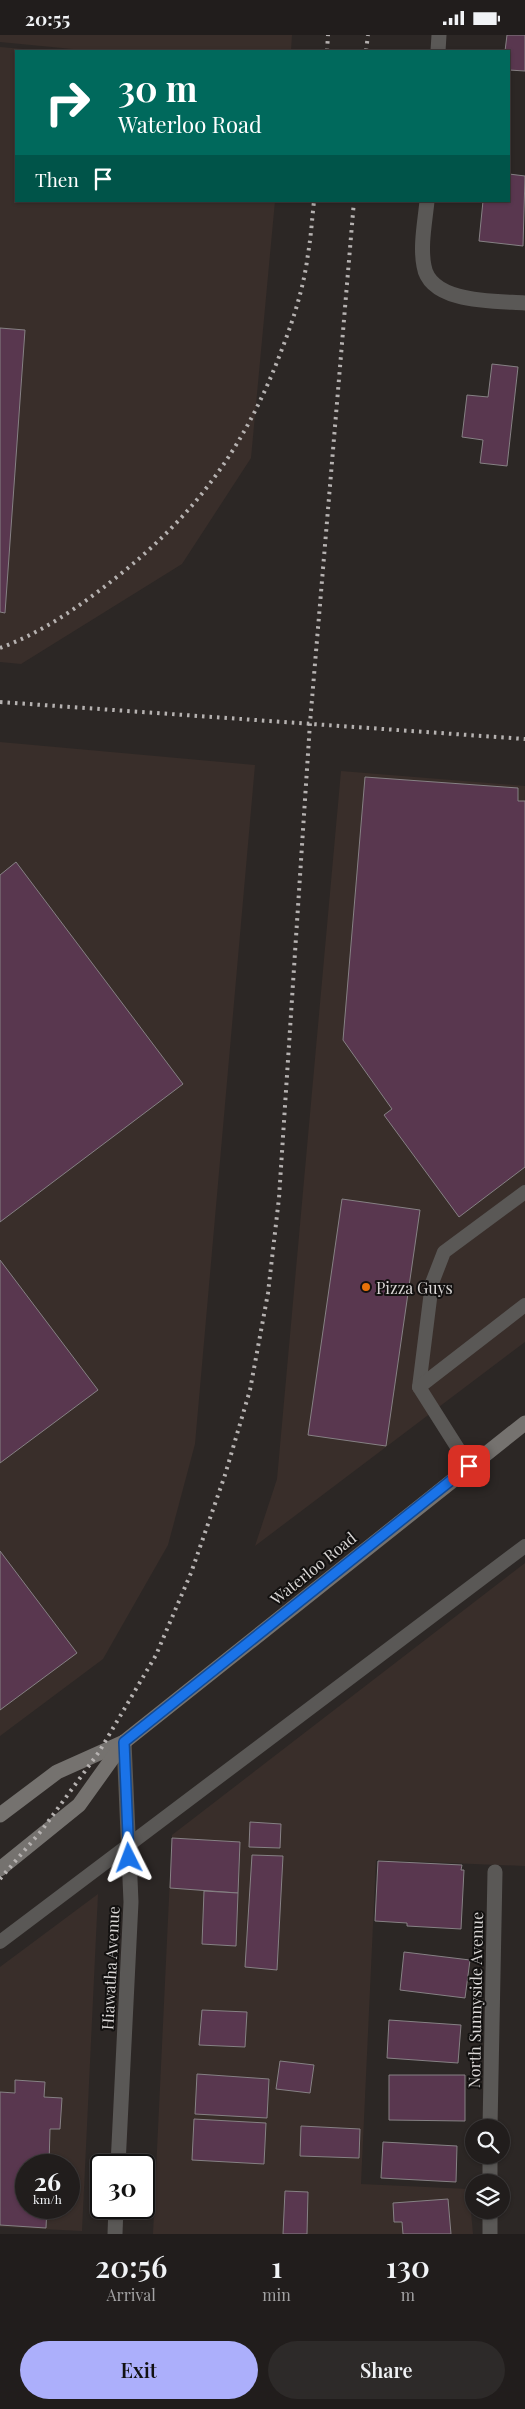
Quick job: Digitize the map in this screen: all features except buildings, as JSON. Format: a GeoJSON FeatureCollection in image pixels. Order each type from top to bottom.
{"type":"FeatureCollection","features":[{"type":"Feature","properties":{"kind":"main road","name":"Waterloo Road"},"geometry":{"type":"LineString","coordinates":[[0,1815],[57,1772],[124,1742],[525,1423]]}},
{"type":"Feature","properties":{"kind":"main road","name":"Waterloo Road"},"geometry":{"type":"LineString","coordinates":[[0,1869],[79,1805],[124,1742]]}},
{"type":"Feature","properties":{"kind":"street"},"geometry":{"type":"LineString","coordinates":[[438,50],[439,35]]}},
{"type":"Feature","properties":{"kind":"street"},"geometry":{"type":"LineString","coordinates":[[427,202],[423,256],[424,269],[433,283],[455,297],[525,303]]}},
{"type":"Feature","properties":{"kind":"street","name":"Hiawatha Avenue"},"geometry":{"type":"LineString","coordinates":[[119,2154],[131,1902],[124,1742]]}},
{"type":"Feature","properties":{"kind":"street","name":"North Sunnyside Avenue"},"geometry":{"type":"LineString","coordinates":[[490,2119],[495,1873]]}},
{"type":"Feature","properties":{"kind":"street"},"geometry":{"type":"LineString","coordinates":[[115,2234],[116,2219]]}},
{"type":"Feature","properties":{"kind":"street"},"geometry":{"type":"LineString","coordinates":[[490,2219],[490,2234]]}},
{"type":"Feature","properties":{"kind":"lane"},"geometry":{"type":"LineString","coordinates":[[469,1466],[419,1387],[432,1283],[444,1252],[525,1193]]}},
{"type":"Feature","properties":{"kind":"lane"},"geometry":{"type":"LineString","coordinates":[[419,1387],[525,1305]]}},
{"type":"Feature","properties":{"kind":"lane"},"geometry":{"type":"LineString","coordinates":[[0,1942],[525,1545]]}},
{"type":"Feature","properties":{"kind":"shaded area"},"geometry":{"type":"Polygon","coordinates":[[[0,35],[292,35],[291,50],[83,50],[0,42],[0,35]]]}},
{"type":"Feature","properties":{"kind":"shaded area"},"geometry":{"type":"Polygon","coordinates":[[[0,47],[35,50],[15,50],[15,202],[275,202],[251,458],[182,564],[21,664],[0,662],[0,47]]]}},
{"type":"Feature","properties":{"kind":"shaded area"},"geometry":{"type":"Polygon","coordinates":[[[0,742],[255,765],[195,1444],[168,1545],[103,1659],[0,1736],[0,742]]]}},
{"type":"Feature","properties":{"kind":"shaded area"},"geometry":{"type":"Polygon","coordinates":[[[341,771],[525,786],[525,1342],[255,1546],[277,1479],[341,771]]]}},
{"type":"Feature","properties":{"kind":"shaded area"},"geometry":{"type":"Polygon","coordinates":[[[525,1563],[525,1866],[376,1860],[361,2184],[465,2189],[465,2219],[472,2219],[473,2234],[153,2234],[172,1835],[525,1563]]]}},
{"type":"Feature","properties":{"kind":"shaded area"},"geometry":{"type":"Polygon","coordinates":[[[98,1894],[82,2231],[0,2227],[0,1967],[98,1894]]]}},
{"type":"Feature","properties":{"kind":"railway"},"geometry":{"type":"LineString","coordinates":[[327,50],[328,35]]}},
{"type":"Feature","properties":{"kind":"railway"},"geometry":{"type":"LineString","coordinates":[[366,50],[368,35]]}},
{"type":"Feature","properties":{"kind":"railway"},"geometry":{"type":"LineString","coordinates":[[0,648],[30,635],[59,619],[113,580],[169,531],[215,477],[252,417],[268,384],[286,337],[304,278],[314,202]]}},
{"type":"Feature","properties":{"kind":"railway"},"geometry":{"type":"LineString","coordinates":[[0,1879],[42,1830],[99,1752],[156,1655],[191,1573],[225,1475],[250,1390],[268,1293],[279,1198],[310,723],[354,202]]}},
{"type":"Feature","properties":{"kind":"railway"},"geometry":{"type":"LineString","coordinates":[[0,702],[525,739]]}},
{"type":"Feature","properties":{"kind":"place","name":"Pizza Guys"},"geometry":{"type":"Point","coordinates":[366,1287]}},
{"type":"Feature","properties":{"kind":"route"},"geometry":{"type":"LineString","coordinates":[[129,1858],[124,1742],[469,1466]]}}]}
